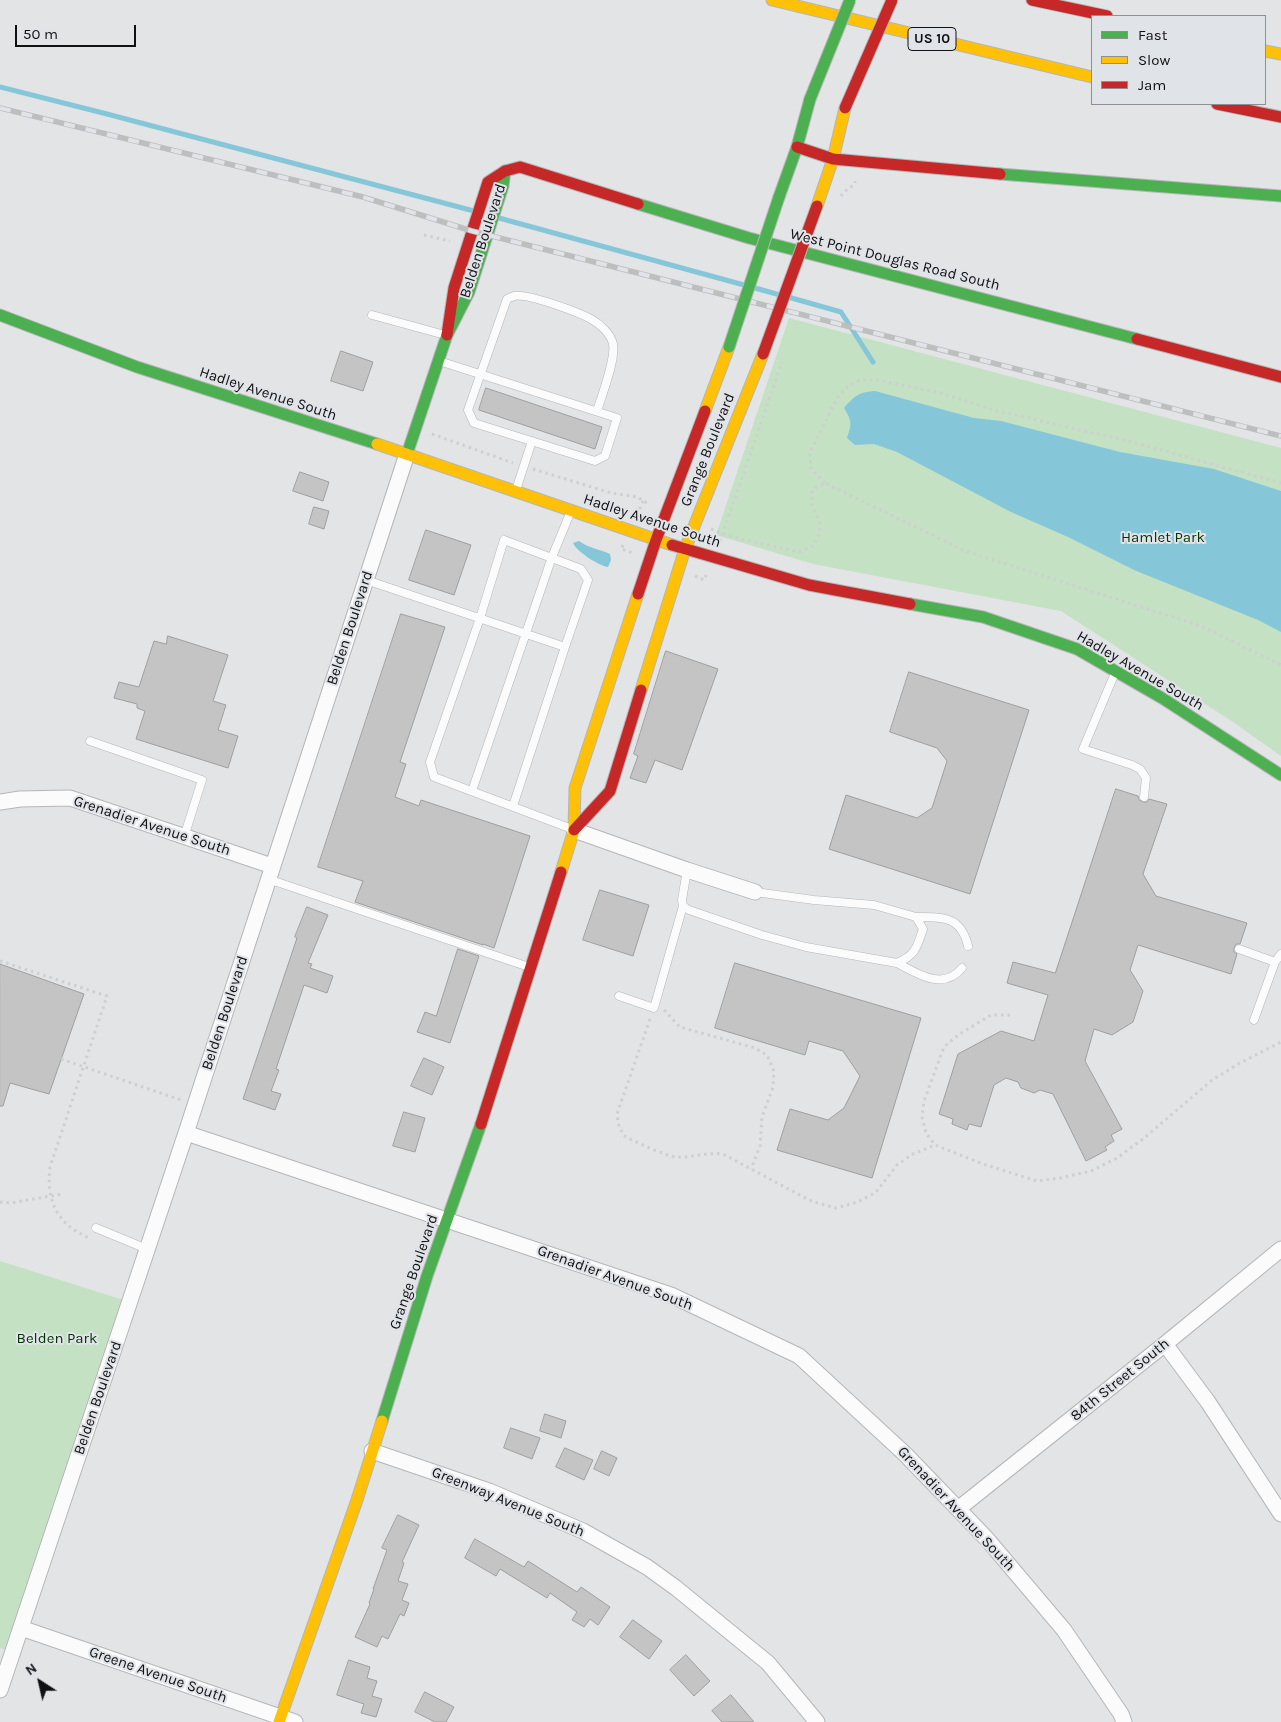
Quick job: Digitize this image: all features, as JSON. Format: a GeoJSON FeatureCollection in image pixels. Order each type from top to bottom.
{"type":"FeatureCollection","features":[{"type":"Feature","properties":{"kind":"main road","name":"US 10"},"geometry":{"type":"LineString","coordinates":[[772,0],[1091,78]]}},
{"type":"Feature","properties":{"kind":"main road","name":"Grange Boulevard"},"geometry":{"type":"LineString","coordinates":[[285,1720],[356,1503],[427,1276],[480,1126],[531,967],[574,830],[575,788],[656,540],[729,347],[797,146],[810,99],[850,0]]}},
{"type":"Feature","properties":{"kind":"main road","name":"Grange Boulevard"},"geometry":{"type":"LineString","coordinates":[[574,830],[610,791],[684,549],[763,354],[817,206],[832,159],[845,108],[892,0]]}},
{"type":"Feature","properties":{"kind":"main road"},"geometry":{"type":"LineString","coordinates":[[1032,0],[1102,15]]}},
{"type":"Feature","properties":{"kind":"main road"},"geometry":{"type":"LineString","coordinates":[[1266,51],[1281,54]]}},
{"type":"Feature","properties":{"kind":"main road"},"geometry":{"type":"LineString","coordinates":[[1222,105],[1281,117]]}},
{"type":"Feature","properties":{"kind":"main road"},"geometry":{"type":"LineString","coordinates":[[797,146],[832,159],[1281,196]]}},
{"type":"Feature","properties":{"kind":"main road","name":"West Point Douglas Road South"},"geometry":{"type":"LineString","coordinates":[[505,171],[520,167],[749,238],[1281,377]]}},
{"type":"Feature","properties":{"kind":"main road","name":"Belden Boulevard"},"geometry":{"type":"LineString","coordinates":[[447,335],[454,288],[488,182],[505,171]]}},
{"type":"Feature","properties":{"kind":"main road","name":"Belden Boulevard"},"geometry":{"type":"LineString","coordinates":[[407,454],[447,335],[469,292],[503,186],[505,171]]}},
{"type":"Feature","properties":{"kind":"main road","name":"Hadley Avenue South"},"geometry":{"type":"LineString","coordinates":[[0,315],[136,367],[407,454],[684,549],[809,584],[983,616],[1077,649],[1162,698],[1281,775]]}},
{"type":"Feature","properties":{"kind":"street","name":"Belden Boulevard"},"geometry":{"type":"LineString","coordinates":[[0,1690],[196,1105],[407,454]]}},
{"type":"Feature","properties":{"kind":"street","name":"Grenadier Avenue South"},"geometry":{"type":"LineString","coordinates":[[0,802],[20,799],[70,798],[184,836],[270,872]]}},
{"type":"Feature","properties":{"kind":"street"},"geometry":{"type":"LineString","coordinates":[[574,830],[755,892]]}},
{"type":"Feature","properties":{"kind":"street","name":"Grenadier Avenue South"},"geometry":{"type":"LineString","coordinates":[[186,1133],[671,1295],[798,1356],[905,1454],[987,1539],[1064,1630],[1121,1714],[1124,1722]]}},
{"type":"Feature","properties":{"kind":"street","name":"84th Street South"},"geometry":{"type":"LineString","coordinates":[[958,1509],[1281,1249]]}},
{"type":"Feature","properties":{"kind":"street"},"geometry":{"type":"LineString","coordinates":[[1165,1344],[1208,1402],[1281,1514]]}},
{"type":"Feature","properties":{"kind":"street","name":"Greenway Avenue South"},"geometry":{"type":"LineString","coordinates":[[372,1451],[506,1498],[583,1531],[647,1567],[676,1588],[768,1663],[817,1722]]}},
{"type":"Feature","properties":{"kind":"street","name":"Greene Avenue South"},"geometry":{"type":"LineString","coordinates":[[21,1628],[285,1720]]}},
{"type":"Feature","properties":{"kind":"lane"},"geometry":{"type":"LineString","coordinates":[[438,361],[480,374],[597,411],[617,418],[606,456],[595,461],[474,423],[468,410],[480,374],[500,317],[507,299],[515,296],[534,299],[574,311],[592,319],[608,334],[613,343],[614,353],[597,411]]}},
{"type":"Feature","properties":{"kind":"lane"},"geometry":{"type":"LineString","coordinates":[[372,315],[447,335]]}},
{"type":"Feature","properties":{"kind":"lane"},"geometry":{"type":"LineString","coordinates":[[515,491],[532,441]]}},
{"type":"Feature","properties":{"kind":"lane"},"geometry":{"type":"LineString","coordinates":[[472,791],[552,557],[571,511]]}},
{"type":"Feature","properties":{"kind":"lane"},"geometry":{"type":"LineString","coordinates":[[513,806],[588,580],[581,569],[504,540],[480,618],[430,762],[434,777],[574,830]]}},
{"type":"Feature","properties":{"kind":"lane"},"geometry":{"type":"LineString","coordinates":[[366,580],[565,647]]}},
{"type":"Feature","properties":{"kind":"lane"},"geometry":{"type":"LineString","coordinates":[[1116,671],[1083,750],[1140,769],[1146,778],[1144,797]]}},
{"type":"Feature","properties":{"kind":"lane"},"geometry":{"type":"LineString","coordinates":[[90,741],[202,780],[184,836]]}},
{"type":"Feature","properties":{"kind":"lane"},"geometry":{"type":"LineString","coordinates":[[619,996],[654,1008],[683,906],[682,900],[687,870]]}},
{"type":"Feature","properties":{"kind":"lane"},"geometry":{"type":"LineString","coordinates":[[270,872],[531,967]]}},
{"type":"Feature","properties":{"kind":"lane"},"geometry":{"type":"LineString","coordinates":[[755,892],[814,900],[874,905],[916,917],[946,919],[959,925],[965,933],[968,946]]}},
{"type":"Feature","properties":{"kind":"lane"},"geometry":{"type":"LineString","coordinates":[[683,906],[762,936],[806,947],[897,963],[922,976],[935,979],[946,979],[956,975],[962,968]]}},
{"type":"Feature","properties":{"kind":"lane"},"geometry":{"type":"LineString","coordinates":[[897,963],[909,958],[917,948],[923,929],[916,917]]}},
{"type":"Feature","properties":{"kind":"lane"},"geometry":{"type":"LineString","coordinates":[[1239,949],[1275,962]]}},
{"type":"Feature","properties":{"kind":"lane"},"geometry":{"type":"LineString","coordinates":[[1254,1020],[1275,962],[1281,954]]}},
{"type":"Feature","properties":{"kind":"lane"},"geometry":{"type":"LineString","coordinates":[[96,1228],[147,1249]]}},
{"type":"Feature","properties":{"kind":"path"},"geometry":{"type":"LineString","coordinates":[[424,235],[468,245]]}},
{"type":"Feature","properties":{"kind":"path"},"geometry":{"type":"LineString","coordinates":[[1281,483],[1132,442],[994,410],[941,393],[896,383],[860,380],[847,387],[838,397],[810,452],[811,469],[825,483],[965,551],[1201,626],[1281,665]]}},
{"type":"Feature","properties":{"kind":"path"},"geometry":{"type":"LineString","coordinates":[[415,429],[610,493],[638,497],[667,512]]}},
{"type":"Feature","properties":{"kind":"path"},"geometry":{"type":"LineString","coordinates":[[695,523],[729,536],[800,552],[813,546],[819,535],[820,524],[812,504],[812,490],[825,483]]}},
{"type":"Feature","properties":{"kind":"path"},"geometry":{"type":"LineString","coordinates":[[0,961],[107,996],[50,1168],[48,1183],[50,1196],[60,1217],[76,1232],[105,1243],[109,1233]]}},
{"type":"Feature","properties":{"kind":"path"},"geometry":{"type":"LineString","coordinates":[[751,1169],[760,1146],[762,1117],[772,1087],[774,1071],[767,1055],[755,1048],[680,1027],[666,1011],[654,1008],[617,1114],[618,1126],[626,1136],[675,1158],[711,1152],[723,1154],[751,1169],[812,1201],[836,1208],[858,1202],[876,1192],[897,1164],[913,1154],[935,1145]]}},
{"type":"Feature","properties":{"kind":"path"},"geometry":{"type":"LineString","coordinates":[[1010,1015],[990,1015],[958,1035],[944,1047],[924,1102],[922,1117],[926,1133],[935,1145],[983,1164],[1037,1181],[1091,1171],[1117,1158],[1143,1139],[1211,1081],[1238,1064],[1281,1042]]}},
{"type":"Feature","properties":{"kind":"path"},"geometry":{"type":"LineString","coordinates":[[61,1059],[196,1105]]}},
{"type":"Feature","properties":{"kind":"path"},"geometry":{"type":"LineString","coordinates":[[0,1202],[11,1203],[62,1194]]}},
{"type":"Feature","properties":{"kind":"green space","name":"Hamlet Park"},"geometry":{"type":"Polygon","coordinates":[[[789,318],[1281,448],[1281,756],[1233,722],[1061,611],[813,564],[716,535],[789,318]]]}},
{"type":"Feature","properties":{"kind":"green space","name":"Belden Park"},"geometry":{"type":"Polygon","coordinates":[[[0,1261],[130,1302],[13,1652],[0,1648],[0,1261]]]}},
{"type":"Feature","properties":{"kind":"water"},"geometry":{"type":"Polygon","coordinates":[[[875,391],[974,418],[1001,421],[1120,452],[1214,469],[1281,491],[1281,632],[1258,620],[1134,570],[1068,537],[1011,512],[897,452],[874,444],[855,445],[847,438],[850,423],[849,416],[844,408],[857,395],[875,391]]]}},
{"type":"Feature","properties":{"kind":"water"},"geometry":{"type":"Polygon","coordinates":[[[579,541],[610,554],[611,560],[608,567],[594,561],[578,550],[573,543],[579,541]]]}},
{"type":"Feature","properties":{"kind":"building"},"geometry":{"type":"Polygon","coordinates":[[[341,351],[373,362],[363,391],[331,381],[341,351]]]}},
{"type":"Feature","properties":{"kind":"building"},"geometry":{"type":"Polygon","coordinates":[[[486,388],[602,427],[595,449],[479,410],[486,388]]]}},
{"type":"Feature","properties":{"kind":"building"},"geometry":{"type":"Polygon","coordinates":[[[300,472],[329,482],[323,501],[293,491],[300,472]]]}},
{"type":"Feature","properties":{"kind":"building"},"geometry":{"type":"Polygon","coordinates":[[[314,507],[329,511],[324,529],[309,524],[314,507]]]}},
{"type":"Feature","properties":{"kind":"building"},"geometry":{"type":"Polygon","coordinates":[[[426,530],[471,545],[454,595],[409,580],[426,530]]]}},
{"type":"Feature","properties":{"kind":"building"},"geometry":{"type":"Polygon","coordinates":[[[401,614],[445,627],[400,762],[406,764],[395,797],[419,806],[421,800],[530,836],[494,948],[355,902],[363,881],[318,867],[401,614]]]}},
{"type":"Feature","properties":{"kind":"building"},"geometry":{"type":"Polygon","coordinates":[[[168,636],[228,655],[213,701],[226,705],[218,730],[238,736],[228,768],[136,739],[145,711],[137,708],[137,704],[114,698],[119,682],[139,687],[154,641],[166,644],[168,636]]]}},
{"type":"Feature","properties":{"kind":"building"},"geometry":{"type":"Polygon","coordinates":[[[666,651],[718,669],[682,770],[655,760],[646,783],[630,778],[638,756],[634,754],[666,651]]]}},
{"type":"Feature","properties":{"kind":"building"},"geometry":{"type":"Polygon","coordinates":[[[909,672],[1029,710],[970,894],[829,849],[846,795],[917,818],[932,808],[947,761],[937,748],[890,732],[909,672]]]}},
{"type":"Feature","properties":{"kind":"building"},"geometry":{"type":"Polygon","coordinates":[[[1116,789],[1138,796],[1139,800],[1143,802],[1147,802],[1149,799],[1167,804],[1143,874],[1156,896],[1247,923],[1240,944],[1236,944],[1234,948],[1234,952],[1237,954],[1231,974],[1138,945],[1130,970],[1143,991],[1133,1022],[1112,1035],[1094,1029],[1085,1061],[1122,1129],[1111,1135],[1114,1141],[1105,1147],[1107,1150],[1086,1161],[1053,1094],[1040,1090],[1034,1093],[1021,1088],[1018,1082],[1006,1078],[994,1085],[981,1127],[969,1124],[967,1130],[952,1124],[953,1119],[939,1114],[958,1054],[1001,1031],[1034,1041],[1048,995],[1007,983],[1013,962],[1055,973],[1116,789]]]}},
{"type":"Feature","properties":{"kind":"building"},"geometry":{"type":"Polygon","coordinates":[[[600,890],[649,905],[633,956],[583,940],[600,890]]]}},
{"type":"Feature","properties":{"kind":"building"},"geometry":{"type":"Polygon","coordinates":[[[307,907],[328,915],[308,963],[312,964],[310,968],[333,976],[327,993],[304,985],[276,1069],[279,1070],[271,1091],[281,1094],[275,1110],[243,1099],[297,938],[295,937],[307,907]]]}},
{"type":"Feature","properties":{"kind":"building"},"geometry":{"type":"Polygon","coordinates":[[[458,949],[479,956],[450,1043],[417,1032],[425,1012],[436,1016],[458,949]]]}},
{"type":"Feature","properties":{"kind":"building"},"geometry":{"type":"Polygon","coordinates":[[[735,963],[921,1018],[872,1178],[777,1150],[790,1109],[828,1120],[844,1108],[860,1076],[843,1051],[809,1041],[805,1055],[715,1028],[735,963]]]}},
{"type":"Feature","properties":{"kind":"building"},"geometry":{"type":"Polygon","coordinates":[[[0,964],[84,994],[49,1094],[10,1083],[3,1106],[0,1106],[0,964]]]}},
{"type":"Feature","properties":{"kind":"building"},"geometry":{"type":"Polygon","coordinates":[[[424,1058],[444,1067],[432,1095],[411,1086],[424,1058]]]}},
{"type":"Feature","properties":{"kind":"building"},"geometry":{"type":"Polygon","coordinates":[[[404,1112],[425,1118],[415,1152],[393,1146],[404,1112]]]}},
{"type":"Feature","properties":{"kind":"building"},"geometry":{"type":"Polygon","coordinates":[[[545,1414],[566,1421],[561,1438],[540,1431],[545,1414]]]}},
{"type":"Feature","properties":{"kind":"building"},"geometry":{"type":"Polygon","coordinates":[[[511,1428],[540,1438],[532,1459],[504,1448],[511,1428]]]}},
{"type":"Feature","properties":{"kind":"building"},"geometry":{"type":"Polygon","coordinates":[[[565,1448],[593,1460],[584,1480],[556,1467],[565,1448]]]}},
{"type":"Feature","properties":{"kind":"building"},"geometry":{"type":"Polygon","coordinates":[[[602,1451],[617,1458],[609,1476],[594,1469],[602,1451]]]}},
{"type":"Feature","properties":{"kind":"building"},"geometry":{"type":"Polygon","coordinates":[[[398,1515],[419,1525],[402,1562],[404,1563],[398,1581],[408,1584],[402,1600],[409,1603],[404,1616],[400,1614],[388,1639],[382,1636],[377,1647],[355,1637],[370,1604],[373,1589],[387,1550],[382,1548],[398,1515]]]}},
{"type":"Feature","properties":{"kind":"building"},"geometry":{"type":"Polygon","coordinates":[[[475,1539],[524,1567],[528,1561],[577,1592],[581,1587],[610,1607],[598,1625],[590,1619],[584,1627],[572,1620],[577,1612],[550,1593],[547,1598],[500,1569],[496,1576],[465,1558],[475,1539]]]}},
{"type":"Feature","properties":{"kind":"building"},"geometry":{"type":"Polygon","coordinates":[[[633,1620],[662,1641],[649,1659],[620,1637],[633,1620]]]}},
{"type":"Feature","properties":{"kind":"building"},"geometry":{"type":"Polygon","coordinates":[[[686,1655],[710,1681],[694,1696],[670,1670],[686,1655]]]}},
{"type":"Feature","properties":{"kind":"building"},"geometry":{"type":"Polygon","coordinates":[[[349,1660],[370,1667],[367,1678],[377,1681],[372,1696],[382,1699],[376,1717],[361,1713],[364,1704],[337,1695],[349,1660]]]}},
{"type":"Feature","properties":{"kind":"building"},"geometry":{"type":"Polygon","coordinates":[[[425,1692],[454,1707],[446,1722],[435,1722],[415,1712],[425,1692]]]}},
{"type":"Feature","properties":{"kind":"building"},"geometry":{"type":"Polygon","coordinates":[[[731,1695],[754,1722],[722,1722],[712,1711],[731,1695]]]}},
{"type":"Feature","properties":{"kind":"waterway"},"geometry":{"type":"LineString","coordinates":[[0,87],[474,211]]}},
{"type":"Feature","properties":{"kind":"waterway"},"geometry":{"type":"LineString","coordinates":[[499,218],[744,285]]}},
{"type":"Feature","properties":{"kind":"waterway"},"geometry":{"type":"LineString","coordinates":[[755,288],[780,295]]}},
{"type":"Feature","properties":{"kind":"waterway"},"geometry":{"type":"LineString","coordinates":[[788,297],[841,312],[873,362]]}},
{"type":"Feature","properties":{"kind":"railway"},"geometry":{"type":"LineString","coordinates":[[0,108],[363,197],[472,231],[1281,436]]}},
{"type":"Feature","properties":{"kind":"traffic: fast"},"geometry":{"type":"LineString","coordinates":[[810,99],[850,0]]}},
{"type":"Feature","properties":{"kind":"traffic: fast"},"geometry":{"type":"LineString","coordinates":[[779,197],[797,147],[810,99]]}},
{"type":"Feature","properties":{"kind":"traffic: fast"},"geometry":{"type":"LineString","coordinates":[[407,454],[447,335],[469,292],[503,186],[505,171]]}},
{"type":"Feature","properties":{"kind":"traffic: fast"},"geometry":{"type":"LineString","coordinates":[[1000,174],[1281,196]]}},
{"type":"Feature","properties":{"kind":"traffic: fast"},"geometry":{"type":"LineString","coordinates":[[729,347],[779,197]]}},
{"type":"Feature","properties":{"kind":"traffic: fast"},"geometry":{"type":"LineString","coordinates":[[638,204],[749,238],[1137,339]]}},
{"type":"Feature","properties":{"kind":"traffic: fast"},"geometry":{"type":"LineString","coordinates":[[0,315],[137,367],[377,444]]}},
{"type":"Feature","properties":{"kind":"traffic: fast"},"geometry":{"type":"LineString","coordinates":[[910,604],[983,617],[1077,649],[1162,698],[1281,775]]}},
{"type":"Feature","properties":{"kind":"traffic: fast"},"geometry":{"type":"LineString","coordinates":[[382,1421],[427,1276],[481,1124]]}},
{"type":"Feature","properties":{"kind":"traffic: slow"},"geometry":{"type":"LineString","coordinates":[[772,0],[1091,77]]}},
{"type":"Feature","properties":{"kind":"traffic: slow"},"geometry":{"type":"LineString","coordinates":[[1266,51],[1281,54]]}},
{"type":"Feature","properties":{"kind":"traffic: slow"},"geometry":{"type":"LineString","coordinates":[[817,206],[833,159],[845,108]]}},
{"type":"Feature","properties":{"kind":"traffic: slow"},"geometry":{"type":"LineString","coordinates":[[705,411],[729,347]]}},
{"type":"Feature","properties":{"kind":"traffic: slow"},"geometry":{"type":"LineString","coordinates":[[641,690],[685,549],[763,354]]}},
{"type":"Feature","properties":{"kind":"traffic: slow"},"geometry":{"type":"LineString","coordinates":[[377,444],[672,545]]}},
{"type":"Feature","properties":{"kind":"traffic: slow"},"geometry":{"type":"LineString","coordinates":[[561,872],[574,830],[575,788],[638,594]]}},
{"type":"Feature","properties":{"kind":"traffic: slow"},"geometry":{"type":"LineString","coordinates":[[279,1722],[356,1503],[382,1421]]}},
{"type":"Feature","properties":{"kind":"traffic: jam"},"geometry":{"type":"LineString","coordinates":[[845,108],[892,0]]}},
{"type":"Feature","properties":{"kind":"traffic: jam"},"geometry":{"type":"LineString","coordinates":[[1032,0],[1102,15]]}},
{"type":"Feature","properties":{"kind":"traffic: jam"},"geometry":{"type":"LineString","coordinates":[[1222,105],[1281,117]]}},
{"type":"Feature","properties":{"kind":"traffic: jam"},"geometry":{"type":"LineString","coordinates":[[797,147],[833,159],[1000,174]]}},
{"type":"Feature","properties":{"kind":"traffic: jam"},"geometry":{"type":"LineString","coordinates":[[447,335],[454,288],[488,182],[505,171],[520,167],[638,204]]}},
{"type":"Feature","properties":{"kind":"traffic: jam"},"geometry":{"type":"LineString","coordinates":[[763,354],[817,206]]}},
{"type":"Feature","properties":{"kind":"traffic: jam"},"geometry":{"type":"LineString","coordinates":[[1137,339],[1281,377]]}},
{"type":"Feature","properties":{"kind":"traffic: jam"},"geometry":{"type":"LineString","coordinates":[[638,594],[656,540],[705,411]]}},
{"type":"Feature","properties":{"kind":"traffic: jam"},"geometry":{"type":"LineString","coordinates":[[672,545],[809,585],[910,604]]}},
{"type":"Feature","properties":{"kind":"traffic: jam"},"geometry":{"type":"LineString","coordinates":[[574,830],[610,791],[641,690]]}},
{"type":"Feature","properties":{"kind":"traffic: jam"},"geometry":{"type":"LineString","coordinates":[[481,1124],[561,872]]}}]}
